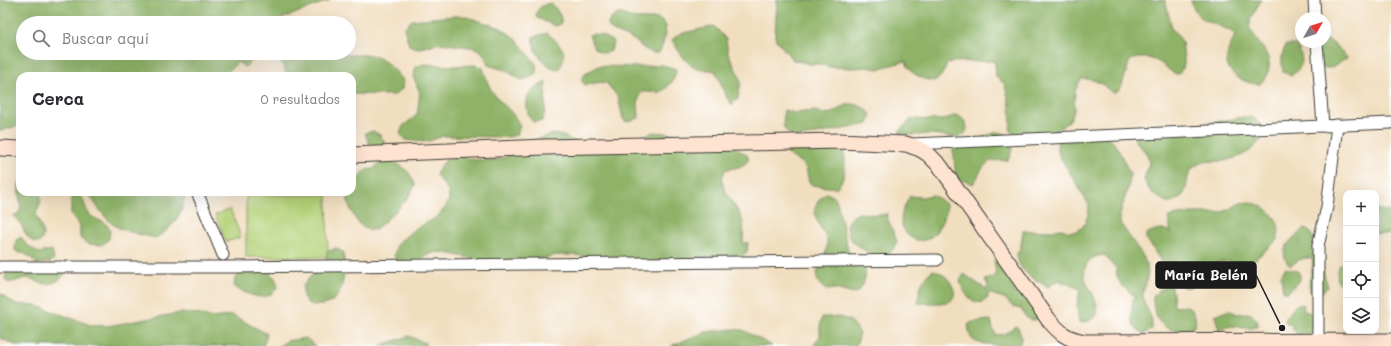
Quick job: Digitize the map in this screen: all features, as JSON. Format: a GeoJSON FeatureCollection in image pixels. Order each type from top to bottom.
{"type":"FeatureCollection","features":[{"type":"Feature","properties":{"kind":"street"},"geometry":{"type":"LineString","coordinates":[[1314,0],[1315,12]]}},
{"type":"Feature","properties":{"kind":"street"},"geometry":{"type":"LineString","coordinates":[[1317,48],[1323,126]]}},
{"type":"Feature","properties":{"kind":"street"},"geometry":{"type":"LineString","coordinates":[[356,155],[544,147],[673,144],[839,141],[906,144],[1391,123]]}},
{"type":"Feature","properties":{"kind":"street"},"geometry":{"type":"LineString","coordinates":[[1318,341],[1318,246],[1327,208],[1338,125]]}},
{"type":"Feature","properties":{"kind":"street"},"geometry":{"type":"LineString","coordinates":[[906,144],[920,149],[928,154],[940,166],[1048,319],[1058,331],[1067,338],[1086,342],[1391,341]]}},
{"type":"Feature","properties":{"kind":"street"},"geometry":{"type":"LineString","coordinates":[[0,148],[16,149]]}},
{"type":"Feature","properties":{"kind":"street"},"geometry":{"type":"LineString","coordinates":[[199,196],[223,255]]}},
{"type":"Feature","properties":{"kind":"street"},"geometry":{"type":"LineString","coordinates":[[0,267],[236,267],[937,260]]}},
{"type":"Feature","properties":{"kind":"green space"},"geometry":{"type":"Polygon","coordinates":[[[0,0],[330,0],[289,16],[16,16],[16,60],[252,60],[245,67],[238,62],[227,72],[16,72],[16,126],[0,131],[0,0]]]}},
{"type":"Feature","properties":{"kind":"green space"},"geometry":{"type":"Polygon","coordinates":[[[777,0],[1165,0],[1172,29],[1182,41],[1184,65],[1179,74],[1174,74],[1164,65],[1149,58],[1137,58],[1130,60],[1121,88],[1114,93],[1096,81],[1081,79],[1075,91],[1074,111],[1070,120],[1059,129],[1050,133],[1045,134],[1037,132],[1016,137],[1010,131],[1011,112],[1009,101],[1004,83],[996,76],[994,61],[952,62],[947,64],[940,77],[936,80],[930,81],[914,74],[906,61],[877,69],[868,67],[828,67],[793,60],[776,40],[777,0]]]}},
{"type":"Feature","properties":{"kind":"green space"},"geometry":{"type":"Polygon","coordinates":[[[1191,0],[1261,0],[1252,17],[1249,27],[1263,48],[1269,61],[1269,68],[1266,76],[1260,84],[1254,84],[1243,80],[1233,74],[1227,64],[1227,58],[1235,34],[1202,18],[1197,14],[1191,0]]]}},
{"type":"Feature","properties":{"kind":"green space"},"geometry":{"type":"Polygon","coordinates":[[[551,3],[561,17],[561,23],[557,26],[537,18],[536,16],[537,11],[541,7],[551,3]]]}},
{"type":"Feature","properties":{"kind":"green space"},"geometry":{"type":"Polygon","coordinates":[[[619,13],[636,19],[659,19],[666,25],[665,36],[659,53],[652,53],[631,38],[617,33],[610,28],[608,25],[609,21],[619,13]]]}},
{"type":"Feature","properties":{"kind":"green space"},"geometry":{"type":"Polygon","coordinates":[[[464,16],[501,28],[516,39],[536,64],[537,73],[529,78],[521,80],[505,70],[488,65],[484,55],[475,48],[442,43],[422,48],[409,45],[404,28],[412,20],[464,16]]]}},
{"type":"Feature","properties":{"kind":"green space"},"geometry":{"type":"Polygon","coordinates":[[[714,26],[726,39],[728,53],[741,80],[738,99],[732,105],[727,98],[716,72],[693,67],[689,64],[672,40],[679,34],[714,26]]]}},
{"type":"Feature","properties":{"kind":"green space"},"geometry":{"type":"Polygon","coordinates":[[[547,33],[562,48],[564,57],[559,69],[555,70],[547,64],[539,56],[534,47],[533,37],[547,33]]]}},
{"type":"Feature","properties":{"kind":"green space"},"geometry":{"type":"Polygon","coordinates":[[[589,35],[602,35],[613,42],[611,51],[604,53],[594,48],[589,35]]]}},
{"type":"Feature","properties":{"kind":"green space"},"geometry":{"type":"Polygon","coordinates":[[[1331,42],[1347,58],[1337,65],[1328,68],[1318,65],[1314,61],[1311,48],[1331,48],[1331,42]]]}},
{"type":"Feature","properties":{"kind":"green space"},"geometry":{"type":"Polygon","coordinates":[[[1286,45],[1295,45],[1295,48],[1298,48],[1301,54],[1301,65],[1291,76],[1283,72],[1282,55],[1286,45]]]}},
{"type":"Feature","properties":{"kind":"green space"},"geometry":{"type":"Polygon","coordinates":[[[356,55],[376,56],[389,65],[400,76],[403,80],[402,89],[394,95],[356,94],[356,72],[286,72],[281,61],[356,60],[356,55]]]}},
{"type":"Feature","properties":{"kind":"green space"},"geometry":{"type":"Polygon","coordinates":[[[424,64],[454,66],[475,65],[483,68],[487,82],[492,91],[517,120],[520,126],[517,135],[508,137],[443,136],[426,142],[406,140],[400,134],[403,126],[417,115],[420,93],[413,76],[416,67],[424,64]]]}},
{"type":"Feature","properties":{"kind":"green space"},"geometry":{"type":"Polygon","coordinates":[[[663,65],[676,69],[675,76],[666,88],[660,92],[640,93],[638,103],[639,118],[626,122],[623,119],[618,97],[606,83],[601,82],[585,85],[582,82],[582,77],[585,74],[599,66],[638,67],[663,65]]]}},
{"type":"Feature","properties":{"kind":"green space"},"geometry":{"type":"Polygon","coordinates":[[[546,82],[545,112],[542,121],[533,122],[527,108],[528,97],[531,91],[546,82]]]}},
{"type":"Feature","properties":{"kind":"green space"},"geometry":{"type":"Polygon","coordinates":[[[848,104],[861,106],[871,114],[868,124],[796,138],[785,130],[783,120],[784,110],[795,113],[815,111],[824,114],[832,113],[848,104]]]}},
{"type":"Feature","properties":{"kind":"green space"},"geometry":{"type":"Polygon","coordinates":[[[956,115],[963,119],[967,129],[963,135],[957,138],[935,134],[909,135],[899,133],[911,119],[943,120],[956,115]]]}},
{"type":"Feature","properties":{"kind":"green space"},"geometry":{"type":"Polygon","coordinates":[[[1244,117],[1254,118],[1260,124],[1264,133],[1252,149],[1234,158],[1201,163],[1196,166],[1192,169],[1188,176],[1186,189],[1183,195],[1169,203],[1150,191],[1144,179],[1149,163],[1147,154],[1135,140],[1135,130],[1143,126],[1152,128],[1159,124],[1177,128],[1244,117]]]}},
{"type":"Feature","properties":{"kind":"green space"},"geometry":{"type":"Polygon","coordinates":[[[1086,130],[1096,130],[1113,142],[1130,174],[1129,184],[1120,214],[1120,223],[1142,255],[1147,265],[1148,274],[1143,293],[1144,303],[1152,319],[1152,329],[1144,334],[1135,326],[1133,322],[1131,313],[1134,296],[1121,284],[1117,277],[1116,268],[1104,255],[1091,259],[1087,263],[1085,271],[1086,281],[1097,305],[1097,315],[1089,321],[1079,323],[1077,306],[1080,289],[1058,280],[1048,287],[1027,274],[1023,270],[1018,260],[1017,253],[1020,251],[1023,231],[1051,231],[1063,229],[1069,232],[1075,232],[1085,223],[1089,205],[1059,155],[1057,147],[1058,137],[1086,130]]]}},
{"type":"Feature","properties":{"kind":"green space"},"geometry":{"type":"Polygon","coordinates":[[[373,131],[380,135],[385,143],[382,151],[370,145],[367,140],[365,133],[373,131]]]}},
{"type":"Feature","properties":{"kind":"green space"},"geometry":{"type":"Polygon","coordinates":[[[653,132],[672,134],[700,143],[733,146],[747,155],[749,159],[742,166],[726,169],[723,176],[723,182],[728,196],[741,216],[743,223],[743,243],[748,243],[747,252],[739,258],[732,260],[716,256],[619,264],[576,255],[557,255],[528,262],[489,262],[441,252],[432,253],[415,262],[398,264],[394,255],[397,244],[413,230],[439,215],[449,200],[448,190],[436,175],[446,160],[454,156],[474,160],[494,160],[504,158],[526,143],[554,134],[563,136],[581,144],[629,149],[653,132]]]}},
{"type":"Feature","properties":{"kind":"green space"},"geometry":{"type":"Polygon","coordinates":[[[997,132],[1006,134],[1010,140],[1012,149],[1008,160],[994,161],[986,164],[973,184],[956,178],[953,149],[997,132]]]}},
{"type":"Feature","properties":{"kind":"green space"},"geometry":{"type":"Polygon","coordinates":[[[841,147],[845,157],[845,169],[842,180],[836,188],[812,185],[809,182],[806,168],[800,162],[787,154],[785,150],[841,147]]]}},
{"type":"Feature","properties":{"kind":"green space"},"geometry":{"type":"Polygon","coordinates":[[[389,161],[406,170],[411,176],[415,185],[412,192],[403,204],[376,230],[366,229],[362,227],[355,218],[348,201],[348,196],[356,196],[356,179],[366,170],[373,169],[380,162],[389,161]]]}},
{"type":"Feature","properties":{"kind":"green space"},"geometry":{"type":"Polygon","coordinates":[[[826,193],[835,197],[837,202],[849,254],[857,259],[865,269],[863,284],[854,294],[835,289],[826,290],[820,285],[817,279],[817,273],[827,249],[827,240],[816,218],[815,209],[818,201],[826,193]]]}},
{"type":"Feature","properties":{"kind":"green space"},"geometry":{"type":"Polygon","coordinates":[[[932,195],[947,205],[944,218],[931,237],[922,240],[914,239],[904,230],[901,222],[904,207],[910,196],[923,197],[932,195]]]}},
{"type":"Feature","properties":{"kind":"green space"},"geometry":{"type":"Polygon","coordinates":[[[20,196],[40,196],[41,200],[36,214],[43,233],[42,240],[39,243],[34,242],[27,236],[20,223],[13,216],[18,214],[21,206],[20,196]]]}},
{"type":"Feature","properties":{"kind":"green space"},"geometry":{"type":"Polygon","coordinates":[[[81,196],[89,214],[104,223],[110,229],[109,239],[102,245],[88,244],[80,238],[80,227],[71,215],[72,197],[81,196]]]}},
{"type":"Feature","properties":{"kind":"green space"},"geometry":{"type":"Polygon","coordinates":[[[90,196],[185,196],[182,208],[176,220],[168,229],[156,238],[129,231],[114,225],[96,205],[90,196]]]}},
{"type":"Feature","properties":{"kind":"green space"},"geometry":{"type":"Polygon","coordinates":[[[246,196],[327,196],[328,257],[246,257],[246,196]]]}},
{"type":"Feature","properties":{"kind":"green space"},"geometry":{"type":"Polygon","coordinates":[[[1250,202],[1263,207],[1273,215],[1279,233],[1277,240],[1252,262],[1228,262],[1213,265],[1203,281],[1193,286],[1183,287],[1174,279],[1146,238],[1146,234],[1158,229],[1171,233],[1168,217],[1190,213],[1219,213],[1240,203],[1250,202]]]}},
{"type":"Feature","properties":{"kind":"green space"},"geometry":{"type":"Polygon","coordinates":[[[230,209],[241,237],[226,242],[215,215],[230,209]]]}},
{"type":"Feature","properties":{"kind":"green space"},"geometry":{"type":"Polygon","coordinates":[[[1379,210],[1391,212],[1391,234],[1379,234],[1379,210]]]}},
{"type":"Feature","properties":{"kind":"green space"},"geometry":{"type":"Polygon","coordinates":[[[859,213],[878,215],[888,214],[886,215],[897,241],[894,248],[885,257],[879,260],[854,243],[849,236],[847,226],[851,217],[859,213]]]}},
{"type":"Feature","properties":{"kind":"green space"},"geometry":{"type":"Polygon","coordinates":[[[1305,229],[1310,232],[1313,238],[1328,287],[1321,293],[1313,296],[1309,286],[1313,264],[1312,259],[1303,259],[1290,266],[1284,255],[1287,245],[1291,240],[1305,229]]]}},
{"type":"Feature","properties":{"kind":"green space"},"geometry":{"type":"Polygon","coordinates":[[[21,237],[26,244],[39,253],[52,250],[54,259],[51,262],[38,264],[27,255],[19,253],[15,250],[16,240],[21,237]]]}},
{"type":"Feature","properties":{"kind":"green space"},"geometry":{"type":"Polygon","coordinates":[[[336,248],[343,252],[344,263],[343,281],[339,293],[336,298],[328,304],[309,305],[303,296],[303,286],[309,278],[326,262],[327,252],[336,248]]]}},
{"type":"Feature","properties":{"kind":"green space"},"geometry":{"type":"Polygon","coordinates":[[[995,258],[997,258],[1041,316],[1035,320],[1030,320],[1021,309],[1013,307],[1004,298],[988,293],[988,298],[979,303],[967,295],[960,281],[964,274],[987,290],[988,285],[985,280],[991,278],[996,273],[995,258]]]}},
{"type":"Feature","properties":{"kind":"green space"},"geometry":{"type":"Polygon","coordinates":[[[1343,264],[1343,285],[1338,282],[1338,267],[1343,264]]]}},
{"type":"Feature","properties":{"kind":"green space"},"geometry":{"type":"Polygon","coordinates":[[[1285,268],[1298,271],[1300,276],[1300,280],[1287,293],[1283,291],[1281,276],[1285,268]]]}},
{"type":"Feature","properties":{"kind":"green space"},"geometry":{"type":"Polygon","coordinates":[[[7,269],[64,269],[66,273],[60,279],[50,284],[26,278],[7,282],[5,278],[7,269]]]}},
{"type":"Feature","properties":{"kind":"green space"},"geometry":{"type":"Polygon","coordinates":[[[933,270],[941,273],[950,281],[955,294],[951,301],[943,303],[918,303],[921,285],[929,273],[933,270]]]}},
{"type":"Feature","properties":{"kind":"green space"},"geometry":{"type":"Polygon","coordinates":[[[242,272],[269,272],[275,278],[278,286],[271,294],[267,296],[258,297],[247,294],[234,287],[235,278],[242,272]]]}},
{"type":"Feature","properties":{"kind":"green space"},"geometry":{"type":"Polygon","coordinates":[[[1170,285],[1173,293],[1174,306],[1188,306],[1192,310],[1196,320],[1195,326],[1190,329],[1173,330],[1167,328],[1162,324],[1156,315],[1153,297],[1159,290],[1170,285]]]}},
{"type":"Feature","properties":{"kind":"green space"},"geometry":{"type":"Polygon","coordinates":[[[0,293],[15,304],[35,305],[90,325],[108,326],[180,313],[197,314],[213,318],[232,315],[267,334],[263,346],[18,346],[0,338],[0,293]]]}},
{"type":"Feature","properties":{"kind":"green space"},"geometry":{"type":"Polygon","coordinates":[[[1299,304],[1304,305],[1303,310],[1321,318],[1323,332],[1299,337],[1291,324],[1287,324],[1285,320],[1295,306],[1299,304]]]}},
{"type":"Feature","properties":{"kind":"green space"},"geometry":{"type":"Polygon","coordinates":[[[1229,310],[1237,314],[1251,314],[1257,320],[1258,325],[1251,328],[1230,326],[1219,330],[1215,316],[1229,310]]]}},
{"type":"Feature","properties":{"kind":"green space"},"geometry":{"type":"Polygon","coordinates":[[[822,317],[840,317],[853,323],[860,334],[855,346],[813,346],[820,336],[822,317]]]}},
{"type":"Feature","properties":{"kind":"green space"},"geometry":{"type":"Polygon","coordinates":[[[991,320],[996,335],[1005,334],[1016,326],[1021,335],[1019,345],[988,344],[973,340],[970,335],[968,325],[972,322],[991,320]]]}},
{"type":"Feature","properties":{"kind":"green space"},"geometry":{"type":"Polygon","coordinates":[[[733,329],[743,330],[772,346],[671,346],[705,332],[733,329]]]}},
{"type":"Feature","properties":{"kind":"green space"},"geometry":{"type":"Polygon","coordinates":[[[409,336],[425,343],[425,346],[379,346],[409,336]]]}},
{"type":"Feature","properties":{"kind":"green space"},"geometry":{"type":"Polygon","coordinates":[[[306,338],[315,346],[279,346],[287,341],[306,338]]]}},
{"type":"Feature","properties":{"kind":"place","name":"María Belén"},"geometry":{"type":"Point","coordinates":[1282,328]}}]}
